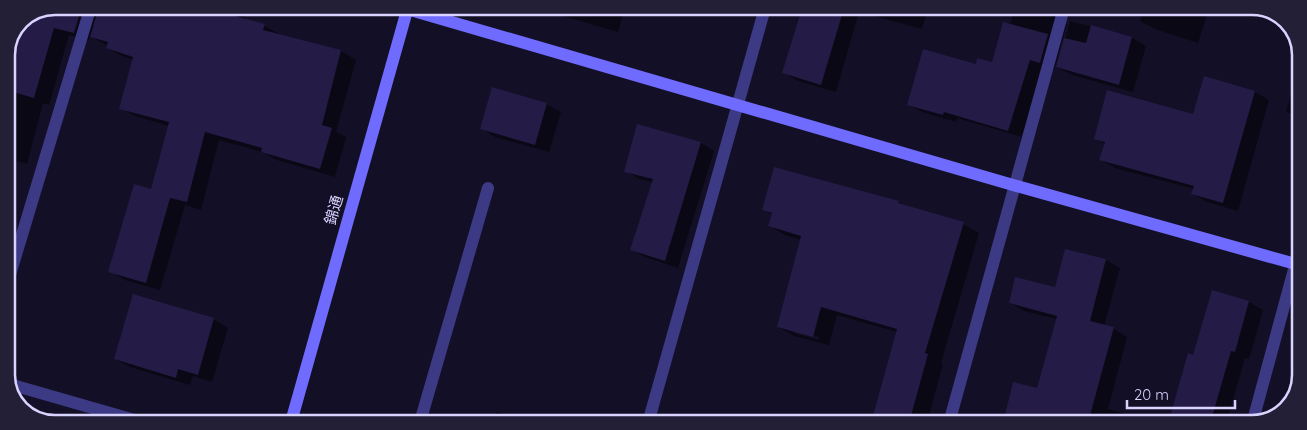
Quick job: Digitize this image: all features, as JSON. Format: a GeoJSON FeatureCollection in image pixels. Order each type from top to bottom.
{"type":"FeatureCollection","features":[{"type":"Feature","properties":{"kind":"street"},"geometry":{"type":"LineString","coordinates":[[15,258],[87,15]]}},
{"type":"Feature","properties":{"kind":"street","name":"錦通"},"geometry":{"type":"LineString","coordinates":[[293,415],[403,15]]}},
{"type":"Feature","properties":{"kind":"street"},"geometry":{"type":"LineString","coordinates":[[429,15],[1013,186],[1292,264]]}},
{"type":"Feature","properties":{"kind":"street"},"geometry":{"type":"LineString","coordinates":[[650,415],[763,15]]}},
{"type":"Feature","properties":{"kind":"street"},"geometry":{"type":"LineString","coordinates":[[951,415],[1013,186],[1062,15]]}},
{"type":"Feature","properties":{"kind":"street"},"geometry":{"type":"LineString","coordinates":[[422,415],[488,188]]}},
{"type":"Feature","properties":{"kind":"street"},"geometry":{"type":"LineString","coordinates":[[1255,415],[1292,283]]}},
{"type":"Feature","properties":{"kind":"street"},"geometry":{"type":"LineString","coordinates":[[17,387],[114,415]]}},
{"type":"Feature","properties":{"kind":"building"},"geometry":{"type":"Polygon","coordinates":[[[55,15],[79,15],[74,33],[54,28],[34,98],[15,93],[15,55],[18,40],[27,27],[40,18],[55,15]]]}},
{"type":"Feature","properties":{"kind":"building"},"geometry":{"type":"Polygon","coordinates":[[[96,15],[235,15],[265,24],[263,30],[341,50],[322,125],[332,128],[320,169],[261,152],[262,148],[205,132],[187,202],[170,198],[146,283],[108,272],[134,184],[151,189],[169,122],[119,109],[133,57],[106,48],[108,42],[90,37],[96,15]]]}},
{"type":"Feature","properties":{"kind":"building"},"geometry":{"type":"Polygon","coordinates":[[[800,15],[842,15],[821,85],[782,73],[800,15]]]}},
{"type":"Feature","properties":{"kind":"building"},"geometry":{"type":"Polygon","coordinates":[[[1003,22],[1048,34],[1040,63],[1030,60],[1008,131],[944,112],[943,115],[907,105],[923,49],[976,64],[977,58],[992,62],[1003,22]]]}},
{"type":"Feature","properties":{"kind":"building"},"geometry":{"type":"Polygon","coordinates":[[[1091,25],[1132,37],[1119,85],[1056,67],[1064,38],[1086,43],[1091,25]]]}},
{"type":"Feature","properties":{"kind":"building"},"geometry":{"type":"Polygon","coordinates":[[[1204,76],[1255,91],[1223,203],[1191,194],[1194,186],[1099,160],[1105,142],[1094,139],[1107,90],[1193,114],[1204,76]]]}},
{"type":"Feature","properties":{"kind":"building"},"geometry":{"type":"Polygon","coordinates":[[[492,87],[547,103],[535,145],[480,129],[492,87]]]}},
{"type":"Feature","properties":{"kind":"building"},"geometry":{"type":"Polygon","coordinates":[[[637,124],[701,142],[665,261],[630,250],[653,179],[624,172],[637,124]]]}},
{"type":"Feature","properties":{"kind":"building"},"geometry":{"type":"Polygon","coordinates":[[[774,167],[899,201],[898,203],[964,222],[925,353],[928,354],[911,415],[873,415],[897,329],[821,307],[813,337],[777,327],[801,236],[768,226],[772,213],[762,210],[774,167]]]}},
{"type":"Feature","properties":{"kind":"building"},"geometry":{"type":"Polygon","coordinates":[[[1065,249],[1106,259],[1090,321],[1114,327],[1090,415],[1005,415],[1013,382],[1037,388],[1057,316],[1009,303],[1015,277],[1055,287],[1065,249]]]}},
{"type":"Feature","properties":{"kind":"building"},"geometry":{"type":"Polygon","coordinates":[[[1212,290],[1249,301],[1235,352],[1231,351],[1213,415],[1171,415],[1188,353],[1193,355],[1212,290]]]}},
{"type":"Feature","properties":{"kind":"building"},"geometry":{"type":"Polygon","coordinates":[[[133,294],[214,318],[198,375],[178,369],[176,378],[114,359],[133,294]]]}}]}
